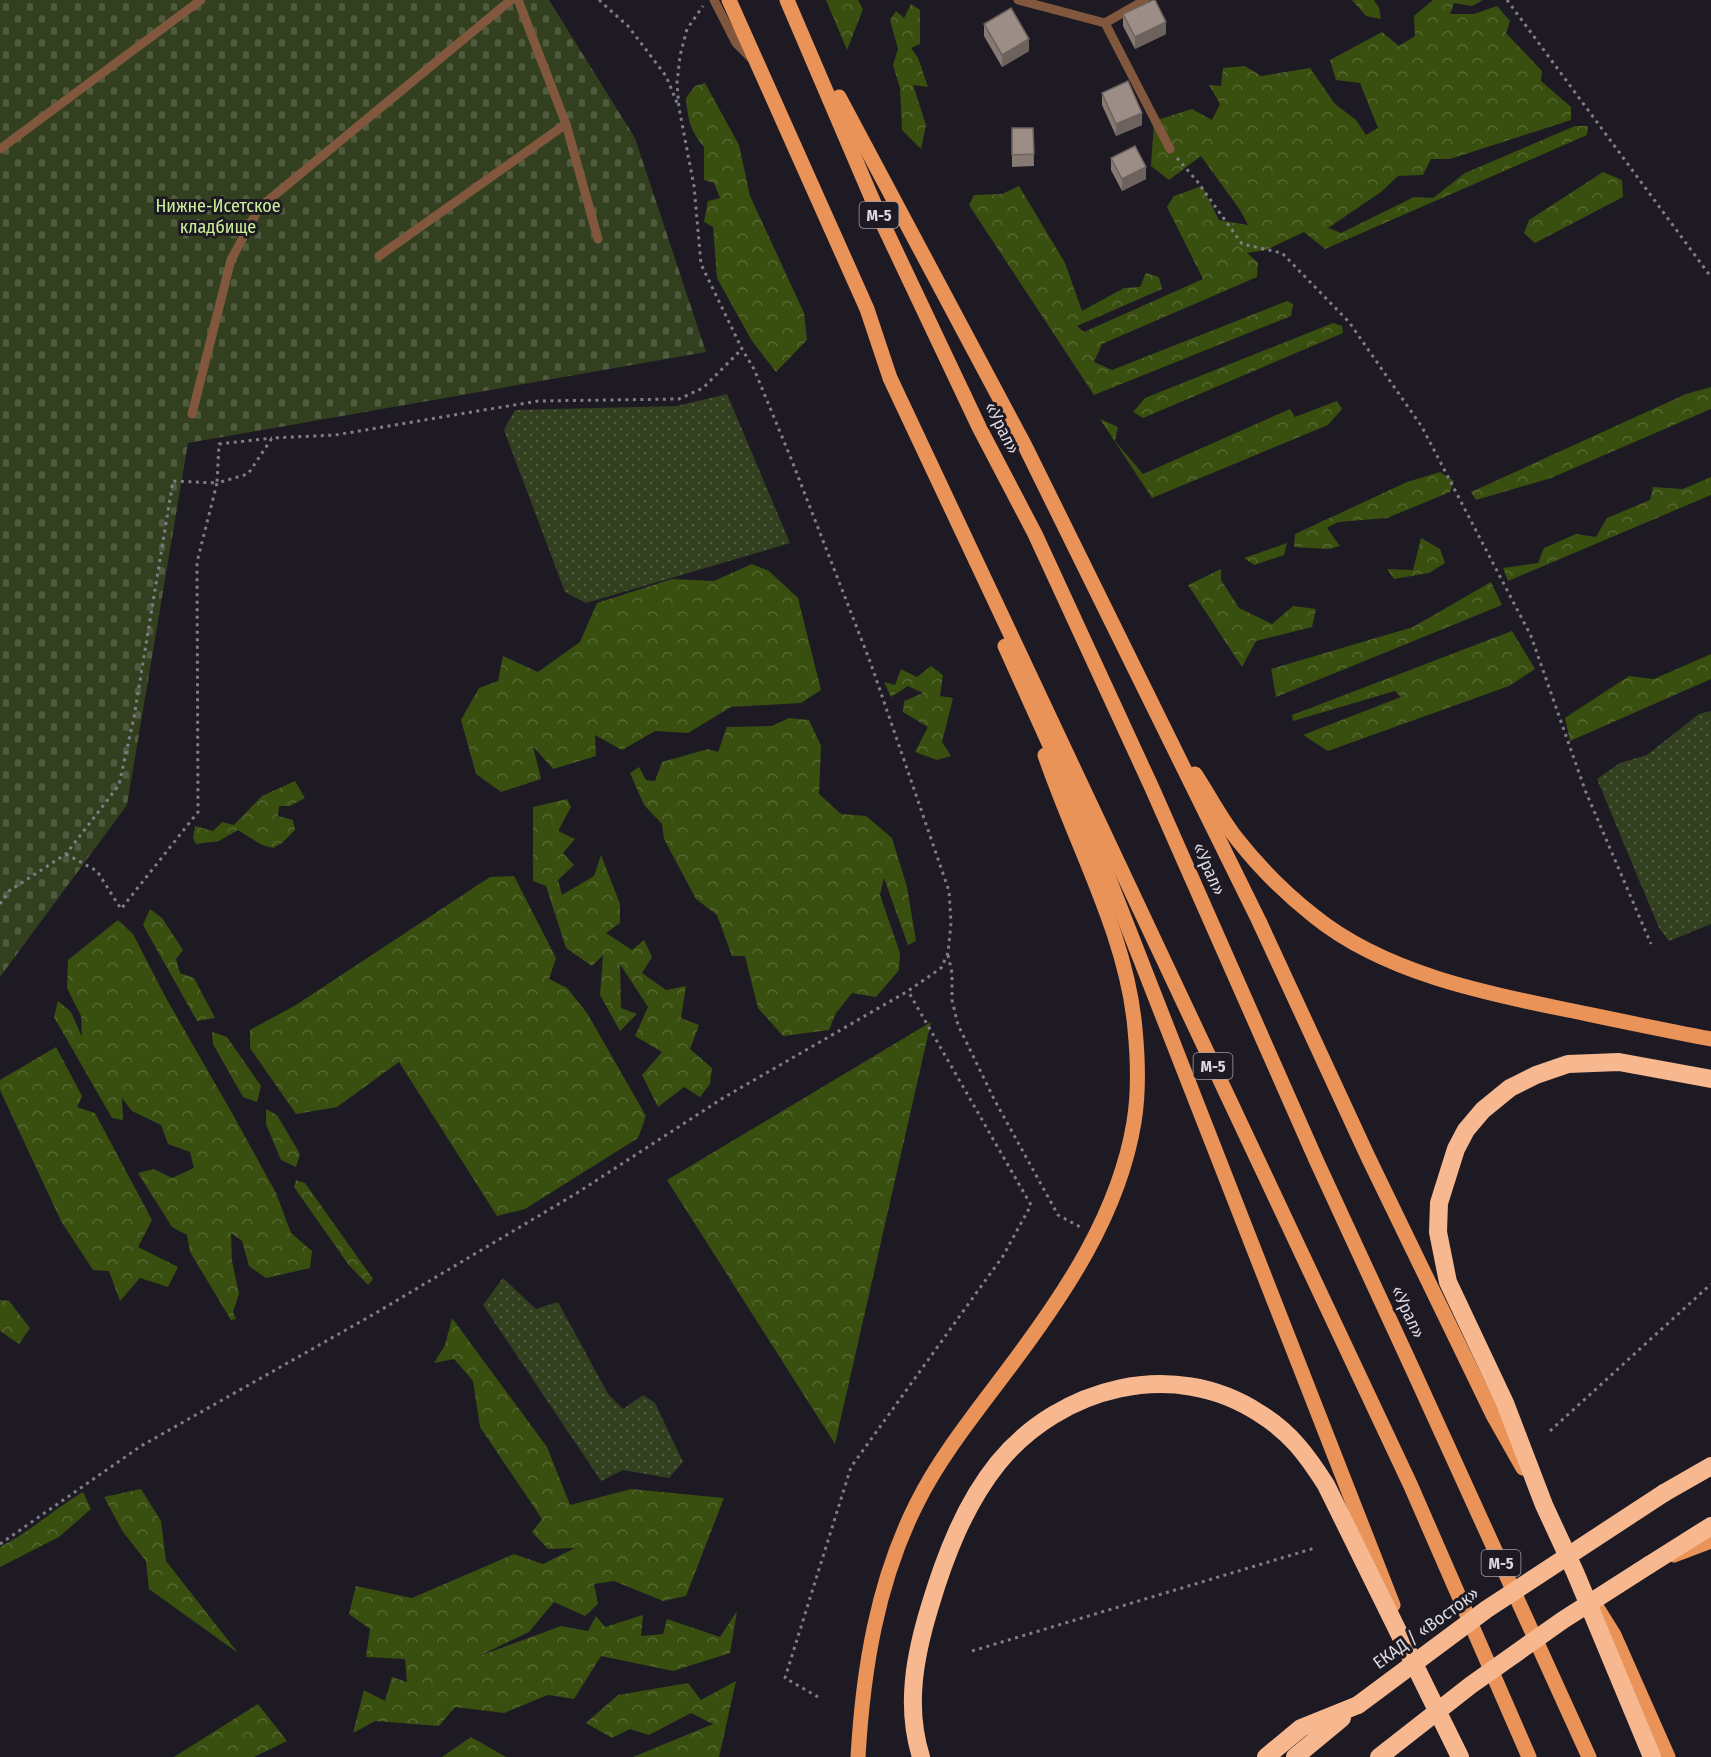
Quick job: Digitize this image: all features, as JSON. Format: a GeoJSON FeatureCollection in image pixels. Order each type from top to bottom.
{"type":"FeatureCollection","features":[{"type":"Feature","properties":{"kind":"highway"},"geometry":{"type":"LineString","coordinates":[[1652,1757],[1575,1572],[1544,1505],[1505,1403],[1448,1282],[1438,1232],[1439,1203],[1456,1149],[1466,1130],[1483,1110],[1510,1088],[1536,1074],[1568,1064],[1619,1062],[1711,1079]]}},
{"type":"Feature","properties":{"kind":"highway"},"geometry":{"type":"LineString","coordinates":[[921,1757],[916,1742],[912,1707],[914,1675],[922,1632],[936,1586],[955,1538],[974,1499],[998,1463],[1024,1436],[1056,1412],[1085,1398],[1120,1387],[1148,1384],[1179,1385],[1207,1390],[1233,1399],[1258,1412],[1282,1430],[1306,1454],[1326,1485],[1460,1757]]}},
{"type":"Feature","properties":{"kind":"highway"},"geometry":{"type":"LineString","coordinates":[[1682,1481],[1711,1459]]}},
{"type":"Feature","properties":{"kind":"highway","name":"ЕКАД / «Восток»"},"geometry":{"type":"LineString","coordinates":[[1295,1757],[1358,1705],[1488,1609],[1682,1481],[1711,1466]]}},
{"type":"Feature","properties":{"kind":"highway"},"geometry":{"type":"LineString","coordinates":[[1379,1757],[1471,1685],[1563,1620],[1711,1526]]}},
{"type":"Feature","properties":{"kind":"highway"},"geometry":{"type":"LineString","coordinates":[[1266,1757],[1301,1728],[1358,1705]]}},
{"type":"Feature","properties":{"kind":"main road","name":"М-5"},"geometry":{"type":"LineString","coordinates":[[729,0],[867,309],[890,378],[1410,1484],[1529,1757]]}},
{"type":"Feature","properties":{"kind":"main road"},"geometry":{"type":"LineString","coordinates":[[790,6],[1025,446],[1259,921],[1368,1157],[1493,1415],[1544,1505]]}},
{"type":"Feature","properties":{"kind":"main road","name":"«Урал»"},"geometry":{"type":"LineString","coordinates":[[790,6],[882,222],[979,427],[1055,576],[1157,799],[1317,1162],[1588,1757]]}},
{"type":"Feature","properties":{"kind":"main road"},"geometry":{"type":"LineString","coordinates":[[890,378],[970,571],[1102,861],[1420,1674]]}},
{"type":"Feature","properties":{"kind":"main road"},"geometry":{"type":"LineString","coordinates":[[858,1757],[867,1669],[875,1624],[887,1576],[905,1529],[938,1467],[1071,1280],[1097,1233],[1124,1165],[1134,1121],[1137,1076],[1135,1027],[1128,985],[1111,927],[1057,791],[1016,670]]}},
{"type":"Feature","properties":{"kind":"main road"},"geometry":{"type":"LineString","coordinates":[[1168,739],[1190,765],[1243,846],[1279,885],[1315,917],[1356,943],[1408,969],[1463,986],[1538,1004],[1711,1039]]}},
{"type":"Feature","properties":{"kind":"main road"},"geometry":{"type":"LineString","coordinates":[[1649,1565],[1711,1541]]}},
{"type":"Feature","properties":{"kind":"main road"},"geometry":{"type":"LineString","coordinates":[[1575,1572],[1614,1635],[1668,1757]]}},
{"type":"Feature","properties":{"kind":"lane"},"geometry":{"type":"LineString","coordinates":[[0,149],[201,0]]}},
{"type":"Feature","properties":{"kind":"lane"},"geometry":{"type":"LineString","coordinates":[[192,414],[231,260],[259,208],[512,0]]}},
{"type":"Feature","properties":{"kind":"lane"},"geometry":{"type":"LineString","coordinates":[[518,0],[566,124],[598,239]]}},
{"type":"Feature","properties":{"kind":"lane"},"geometry":{"type":"LineString","coordinates":[[714,0],[736,43],[759,65]]}},
{"type":"Feature","properties":{"kind":"lane"},"geometry":{"type":"LineString","coordinates":[[1018,0],[1105,23],[1145,0]]}},
{"type":"Feature","properties":{"kind":"lane"},"geometry":{"type":"LineString","coordinates":[[1105,23],[1170,149]]}},
{"type":"Feature","properties":{"kind":"lane"},"geometry":{"type":"LineString","coordinates":[[379,256],[566,124]]}},
{"type":"Feature","properties":{"kind":"path"},"geometry":{"type":"LineString","coordinates":[[599,0],[628,26],[666,76],[679,108]]}},
{"type":"Feature","properties":{"kind":"path"},"geometry":{"type":"LineString","coordinates":[[1507,0],[1711,277]]}},
{"type":"Feature","properties":{"kind":"path"},"geometry":{"type":"LineString","coordinates":[[708,1],[687,29],[680,56],[677,83],[679,108],[694,186],[701,264],[754,369],[792,461],[871,664],[949,891],[951,923],[948,953],[952,973],[952,999],[958,1025],[1005,1119],[1058,1215],[1076,1226],[1097,1233]]}},
{"type":"Feature","properties":{"kind":"path"},"geometry":{"type":"LineString","coordinates":[[1170,149],[1197,181],[1242,244],[1282,253],[1349,322],[1422,427],[1531,636],[1585,790],[1651,944]]}},
{"type":"Feature","properties":{"kind":"path"},"geometry":{"type":"LineString","coordinates":[[66,854],[97,872],[121,909],[198,812],[197,562],[217,483],[219,444],[272,438],[335,435],[538,401],[679,399],[703,388],[742,349]]}},
{"type":"Feature","properties":{"kind":"path"},"geometry":{"type":"LineString","coordinates":[[0,904],[9,891],[66,854],[118,785],[134,717],[173,481],[217,483],[248,474],[272,438]]}},
{"type":"Feature","properties":{"kind":"path"},"geometry":{"type":"LineString","coordinates":[[0,1544],[141,1446],[375,1314],[577,1193],[723,1098],[908,991],[940,968],[948,953]]}},
{"type":"Feature","properties":{"kind":"path"},"geometry":{"type":"LineString","coordinates":[[818,1696],[785,1678],[851,1467],[1003,1256],[1031,1205],[908,991]]}},
{"type":"Feature","properties":{"kind":"path"},"geometry":{"type":"LineString","coordinates":[[1550,1431],[1711,1284]]}},
{"type":"Feature","properties":{"kind":"path"},"geometry":{"type":"LineString","coordinates":[[972,1652],[1315,1548]]}},
{"type":"Feature","properties":{"kind":"green space","name":"Нижне-Исетское кладбище"},"geometry":{"type":"Polygon","coordinates":[[[0,0],[549,0],[635,138],[706,352],[188,443],[127,805],[0,977],[0,0]]]}},
{"type":"Feature","properties":{"kind":"green space"},"geometry":{"type":"Polygon","coordinates":[[[826,0],[858,0],[863,9],[847,50],[826,0]]]}},
{"type":"Feature","properties":{"kind":"green space"},"geometry":{"type":"Polygon","coordinates":[[[1352,0],[1374,0],[1379,8],[1381,19],[1366,16],[1352,0]]]}},
{"type":"Feature","properties":{"kind":"green space"},"geometry":{"type":"Polygon","coordinates":[[[1433,0],[1483,0],[1472,6],[1454,3],[1450,14],[1474,14],[1497,6],[1510,21],[1506,33],[1542,71],[1541,81],[1571,107],[1571,120],[1450,159],[1431,159],[1423,175],[1398,176],[1381,192],[1328,228],[1341,233],[1414,197],[1433,198],[1465,173],[1575,126],[1588,126],[1587,135],[1325,249],[1304,232],[1266,250],[1247,253],[1258,263],[1257,277],[1102,344],[1094,362],[1112,370],[1287,301],[1293,304],[1291,316],[1094,395],[969,205],[974,195],[1002,194],[1019,186],[1065,263],[1082,311],[1124,288],[1140,287],[1146,273],[1159,277],[1162,289],[1077,326],[1084,332],[1203,279],[1167,207],[1174,196],[1202,186],[1219,220],[1248,225],[1240,210],[1201,156],[1169,180],[1151,166],[1154,121],[1192,109],[1212,120],[1220,104],[1209,85],[1221,86],[1223,68],[1245,66],[1261,76],[1310,68],[1335,104],[1356,120],[1366,135],[1378,128],[1360,83],[1336,80],[1330,60],[1382,32],[1399,46],[1415,36],[1414,16],[1433,0]]]}},
{"type":"Feature","properties":{"kind":"green space"},"geometry":{"type":"Polygon","coordinates":[[[911,4],[920,10],[920,44],[911,48],[918,58],[928,87],[913,85],[926,125],[921,149],[902,130],[900,88],[893,65],[898,49],[890,20],[896,11],[904,18],[911,4]]]}},
{"type":"Feature","properties":{"kind":"green space"},"geometry":{"type":"Polygon","coordinates":[[[705,83],[739,145],[750,196],[804,313],[807,340],[776,372],[752,341],[717,278],[713,227],[704,222],[708,201],[720,198],[714,183],[704,180],[704,147],[690,124],[686,98],[695,86],[705,83]]]}},
{"type":"Feature","properties":{"kind":"green space"},"geometry":{"type":"Polygon","coordinates":[[[1603,172],[1622,180],[1623,197],[1535,243],[1524,233],[1529,220],[1603,172]]]}},
{"type":"Feature","properties":{"kind":"green space"},"geometry":{"type":"Polygon","coordinates":[[[1333,323],[1342,326],[1343,333],[1143,418],[1133,412],[1145,398],[1333,323]]]}},
{"type":"Feature","properties":{"kind":"green space"},"geometry":{"type":"Polygon","coordinates":[[[1711,387],[1711,409],[1551,478],[1476,500],[1471,492],[1686,394],[1711,387]]]}},
{"type":"Feature","properties":{"kind":"green space"},"geometry":{"type":"Polygon","coordinates":[[[727,394],[790,543],[586,603],[565,592],[504,430],[515,410],[677,406],[727,394]]]}},
{"type":"Feature","properties":{"kind":"green space"},"geometry":{"type":"Polygon","coordinates":[[[1337,401],[1342,409],[1328,425],[1152,498],[1100,419],[1118,427],[1115,441],[1143,474],[1290,409],[1295,417],[1337,401]]]}},
{"type":"Feature","properties":{"kind":"green space"},"geometry":{"type":"Polygon","coordinates":[[[1440,472],[1454,481],[1450,492],[1387,518],[1338,522],[1327,528],[1340,546],[1329,549],[1294,547],[1295,534],[1407,482],[1440,472]]]}},
{"type":"Feature","properties":{"kind":"green space"},"geometry":{"type":"Polygon","coordinates":[[[1711,477],[1711,495],[1508,581],[1503,568],[1538,563],[1544,548],[1576,534],[1596,537],[1607,518],[1650,500],[1653,487],[1683,489],[1711,477]]]}},
{"type":"Feature","properties":{"kind":"green space"},"geometry":{"type":"Polygon","coordinates":[[[1421,538],[1440,549],[1445,563],[1429,573],[1394,579],[1387,569],[1413,570],[1421,538]]]}},
{"type":"Feature","properties":{"kind":"green space"},"geometry":{"type":"Polygon","coordinates":[[[1287,543],[1284,555],[1254,565],[1244,558],[1287,543]]]}},
{"type":"Feature","properties":{"kind":"green space"},"geometry":{"type":"Polygon","coordinates":[[[752,564],[769,571],[798,598],[821,690],[801,703],[731,707],[688,733],[655,731],[622,750],[595,735],[596,756],[553,769],[533,746],[541,779],[501,792],[476,774],[461,720],[479,688],[498,681],[503,656],[538,672],[580,642],[597,603],[672,579],[714,581],[752,564]]]}},
{"type":"Feature","properties":{"kind":"green space"},"geometry":{"type":"Polygon","coordinates":[[[1221,569],[1221,580],[1239,608],[1272,624],[1293,606],[1316,609],[1312,627],[1256,641],[1242,667],[1188,585],[1221,569]]]}},
{"type":"Feature","properties":{"kind":"green space"},"geometry":{"type":"Polygon","coordinates":[[[1491,582],[1502,605],[1276,697],[1271,669],[1413,627],[1491,582]]]}},
{"type":"Feature","properties":{"kind":"green space"},"geometry":{"type":"Polygon","coordinates":[[[1512,631],[1535,669],[1509,686],[1328,751],[1303,735],[1401,697],[1395,691],[1293,721],[1292,715],[1512,631]]]}},
{"type":"Feature","properties":{"kind":"green space"},"geometry":{"type":"Polygon","coordinates":[[[1711,654],[1711,679],[1570,741],[1565,718],[1629,676],[1654,679],[1711,654]]]}},
{"type":"Feature","properties":{"kind":"green space"},"geometry":{"type":"Polygon","coordinates":[[[931,666],[943,675],[940,696],[953,698],[942,742],[951,756],[937,760],[915,752],[928,727],[903,712],[904,701],[923,693],[908,686],[891,697],[884,682],[895,685],[901,669],[917,677],[931,666]]]}},
{"type":"Feature","properties":{"kind":"green space"},"geometry":{"type":"Polygon","coordinates":[[[1711,711],[1711,924],[1669,941],[1659,928],[1597,779],[1620,763],[1647,755],[1699,714],[1711,711]]]}},
{"type":"Feature","properties":{"kind":"green space"},"geometry":{"type":"Polygon","coordinates":[[[789,718],[809,720],[821,746],[819,794],[841,814],[866,816],[892,838],[907,887],[916,941],[908,945],[884,878],[880,895],[900,953],[899,970],[876,997],[852,993],[836,1013],[829,1030],[783,1036],[758,1008],[745,956],[732,956],[717,915],[696,899],[664,839],[662,824],[644,805],[630,773],[639,767],[646,780],[655,781],[662,762],[708,749],[718,752],[727,727],[772,726],[789,718]]]}},
{"type":"Feature","properties":{"kind":"green space"},"geometry":{"type":"Polygon","coordinates":[[[295,781],[305,798],[290,806],[279,806],[278,816],[293,820],[295,830],[282,843],[273,848],[262,845],[238,830],[219,841],[196,844],[193,838],[195,826],[213,831],[222,822],[234,825],[262,796],[295,781]]]}},
{"type":"Feature","properties":{"kind":"green space"},"geometry":{"type":"Polygon","coordinates":[[[567,799],[571,807],[558,831],[575,839],[563,853],[574,865],[558,880],[562,895],[594,876],[601,855],[620,904],[620,923],[606,933],[632,950],[644,940],[652,957],[642,973],[666,990],[686,986],[681,1018],[699,1025],[690,1049],[712,1068],[710,1084],[700,1097],[684,1087],[658,1107],[642,1075],[662,1052],[635,1036],[648,1007],[620,964],[621,1008],[637,1014],[620,1031],[600,995],[603,955],[592,966],[566,948],[546,886],[533,881],[533,807],[567,799]]]}},
{"type":"Feature","properties":{"kind":"green space"},"geometry":{"type":"Polygon","coordinates":[[[514,876],[556,958],[549,979],[567,988],[587,1013],[646,1116],[638,1138],[525,1209],[497,1216],[399,1062],[337,1107],[296,1114],[250,1048],[250,1030],[296,1005],[490,877],[514,876]]]}},
{"type":"Feature","properties":{"kind":"green space"},"geometry":{"type":"Polygon","coordinates":[[[150,909],[162,918],[183,950],[176,959],[180,973],[194,978],[215,1018],[197,1021],[143,925],[150,909]]]}},
{"type":"Feature","properties":{"kind":"green space"},"geometry":{"type":"Polygon","coordinates":[[[118,920],[133,934],[166,998],[232,1113],[276,1193],[291,1233],[312,1251],[310,1268],[266,1278],[249,1266],[242,1241],[231,1233],[232,1261],[239,1294],[233,1312],[236,1319],[231,1320],[190,1252],[187,1235],[172,1227],[138,1173],[154,1169],[172,1178],[194,1168],[190,1152],[168,1144],[161,1125],[132,1111],[122,1098],[123,1120],[112,1118],[54,1017],[58,1001],[71,1012],[82,1037],[81,1016],[67,988],[68,960],[118,920]]]}},
{"type":"Feature","properties":{"kind":"green space"},"geometry":{"type":"Polygon","coordinates":[[[931,1022],[835,1444],[667,1180],[931,1022]]]}},
{"type":"Feature","properties":{"kind":"green space"},"geometry":{"type":"Polygon","coordinates":[[[212,1032],[227,1037],[261,1086],[257,1102],[243,1097],[213,1044],[212,1032]]]}},
{"type":"Feature","properties":{"kind":"green space"},"geometry":{"type":"Polygon","coordinates":[[[56,1047],[82,1096],[77,1107],[95,1113],[152,1220],[138,1247],[178,1267],[168,1287],[140,1278],[120,1301],[109,1271],[93,1270],[61,1221],[0,1090],[0,1080],[56,1047]]]}},
{"type":"Feature","properties":{"kind":"green space"},"geometry":{"type":"Polygon","coordinates":[[[266,1109],[277,1115],[300,1154],[296,1167],[281,1160],[266,1124],[266,1109]]]}},
{"type":"Feature","properties":{"kind":"green space"},"geometry":{"type":"Polygon","coordinates":[[[296,1180],[305,1183],[373,1279],[368,1285],[348,1264],[294,1187],[296,1180]]]}},
{"type":"Feature","properties":{"kind":"green space"},"geometry":{"type":"Polygon","coordinates":[[[503,1278],[536,1309],[558,1302],[608,1394],[623,1409],[643,1395],[655,1403],[683,1462],[669,1478],[623,1470],[601,1481],[483,1305],[503,1278]]]}},
{"type":"Feature","properties":{"kind":"green space"},"geometry":{"type":"Polygon","coordinates":[[[0,1300],[9,1301],[30,1328],[19,1344],[0,1331],[0,1300]]]}},
{"type":"Feature","properties":{"kind":"green space"},"geometry":{"type":"Polygon","coordinates":[[[452,1318],[547,1447],[570,1505],[631,1489],[724,1498],[686,1596],[663,1601],[614,1581],[594,1584],[598,1604],[585,1616],[554,1602],[529,1632],[479,1656],[561,1626],[588,1631],[596,1616],[605,1627],[643,1615],[641,1636],[663,1634],[667,1619],[720,1637],[737,1611],[730,1653],[673,1671],[601,1656],[574,1699],[548,1695],[504,1713],[455,1707],[439,1726],[375,1721],[353,1733],[364,1690],[385,1701],[392,1677],[407,1682],[405,1659],[366,1657],[370,1629],[349,1614],[356,1586],[412,1598],[514,1554],[543,1564],[575,1548],[548,1549],[532,1532],[542,1519],[480,1427],[473,1381],[454,1359],[434,1363],[445,1345],[452,1318]]]}},
{"type":"Feature","properties":{"kind":"green space"},"geometry":{"type":"Polygon","coordinates":[[[141,1489],[161,1521],[166,1561],[238,1653],[149,1589],[146,1561],[123,1532],[104,1497],[141,1489]]]}},
{"type":"Feature","properties":{"kind":"green space"},"geometry":{"type":"Polygon","coordinates":[[[83,1492],[91,1509],[59,1537],[0,1567],[0,1547],[83,1492]]]}},
{"type":"Feature","properties":{"kind":"green space"},"geometry":{"type":"Polygon","coordinates":[[[736,1681],[719,1757],[633,1757],[713,1724],[691,1713],[649,1735],[630,1729],[612,1738],[586,1723],[618,1695],[688,1683],[701,1700],[736,1681]]]}},
{"type":"Feature","properties":{"kind":"green space"},"geometry":{"type":"Polygon","coordinates":[[[258,1704],[287,1741],[254,1757],[174,1757],[258,1704]]]}},
{"type":"Feature","properties":{"kind":"green space"},"geometry":{"type":"Polygon","coordinates":[[[471,1737],[506,1757],[442,1757],[471,1737]]]}},
{"type":"Feature","properties":{"kind":"building"},"geometry":{"type":"Polygon","coordinates":[[[1153,0],[1166,22],[1135,37],[1123,14],[1153,0]]]}},
{"type":"Feature","properties":{"kind":"building"},"geometry":{"type":"Polygon","coordinates":[[[1011,8],[1029,39],[1002,55],[984,24],[1011,8]]]}},
{"type":"Feature","properties":{"kind":"building"},"geometry":{"type":"Polygon","coordinates":[[[1128,81],[1142,113],[1116,124],[1102,93],[1128,81]]]}},
{"type":"Feature","properties":{"kind":"building"},"geometry":{"type":"Polygon","coordinates":[[[1012,128],[1033,128],[1034,154],[1012,155],[1012,128]]]}},
{"type":"Feature","properties":{"kind":"building"},"geometry":{"type":"Polygon","coordinates":[[[1135,146],[1146,167],[1122,179],[1111,158],[1135,146]]]}}]}
